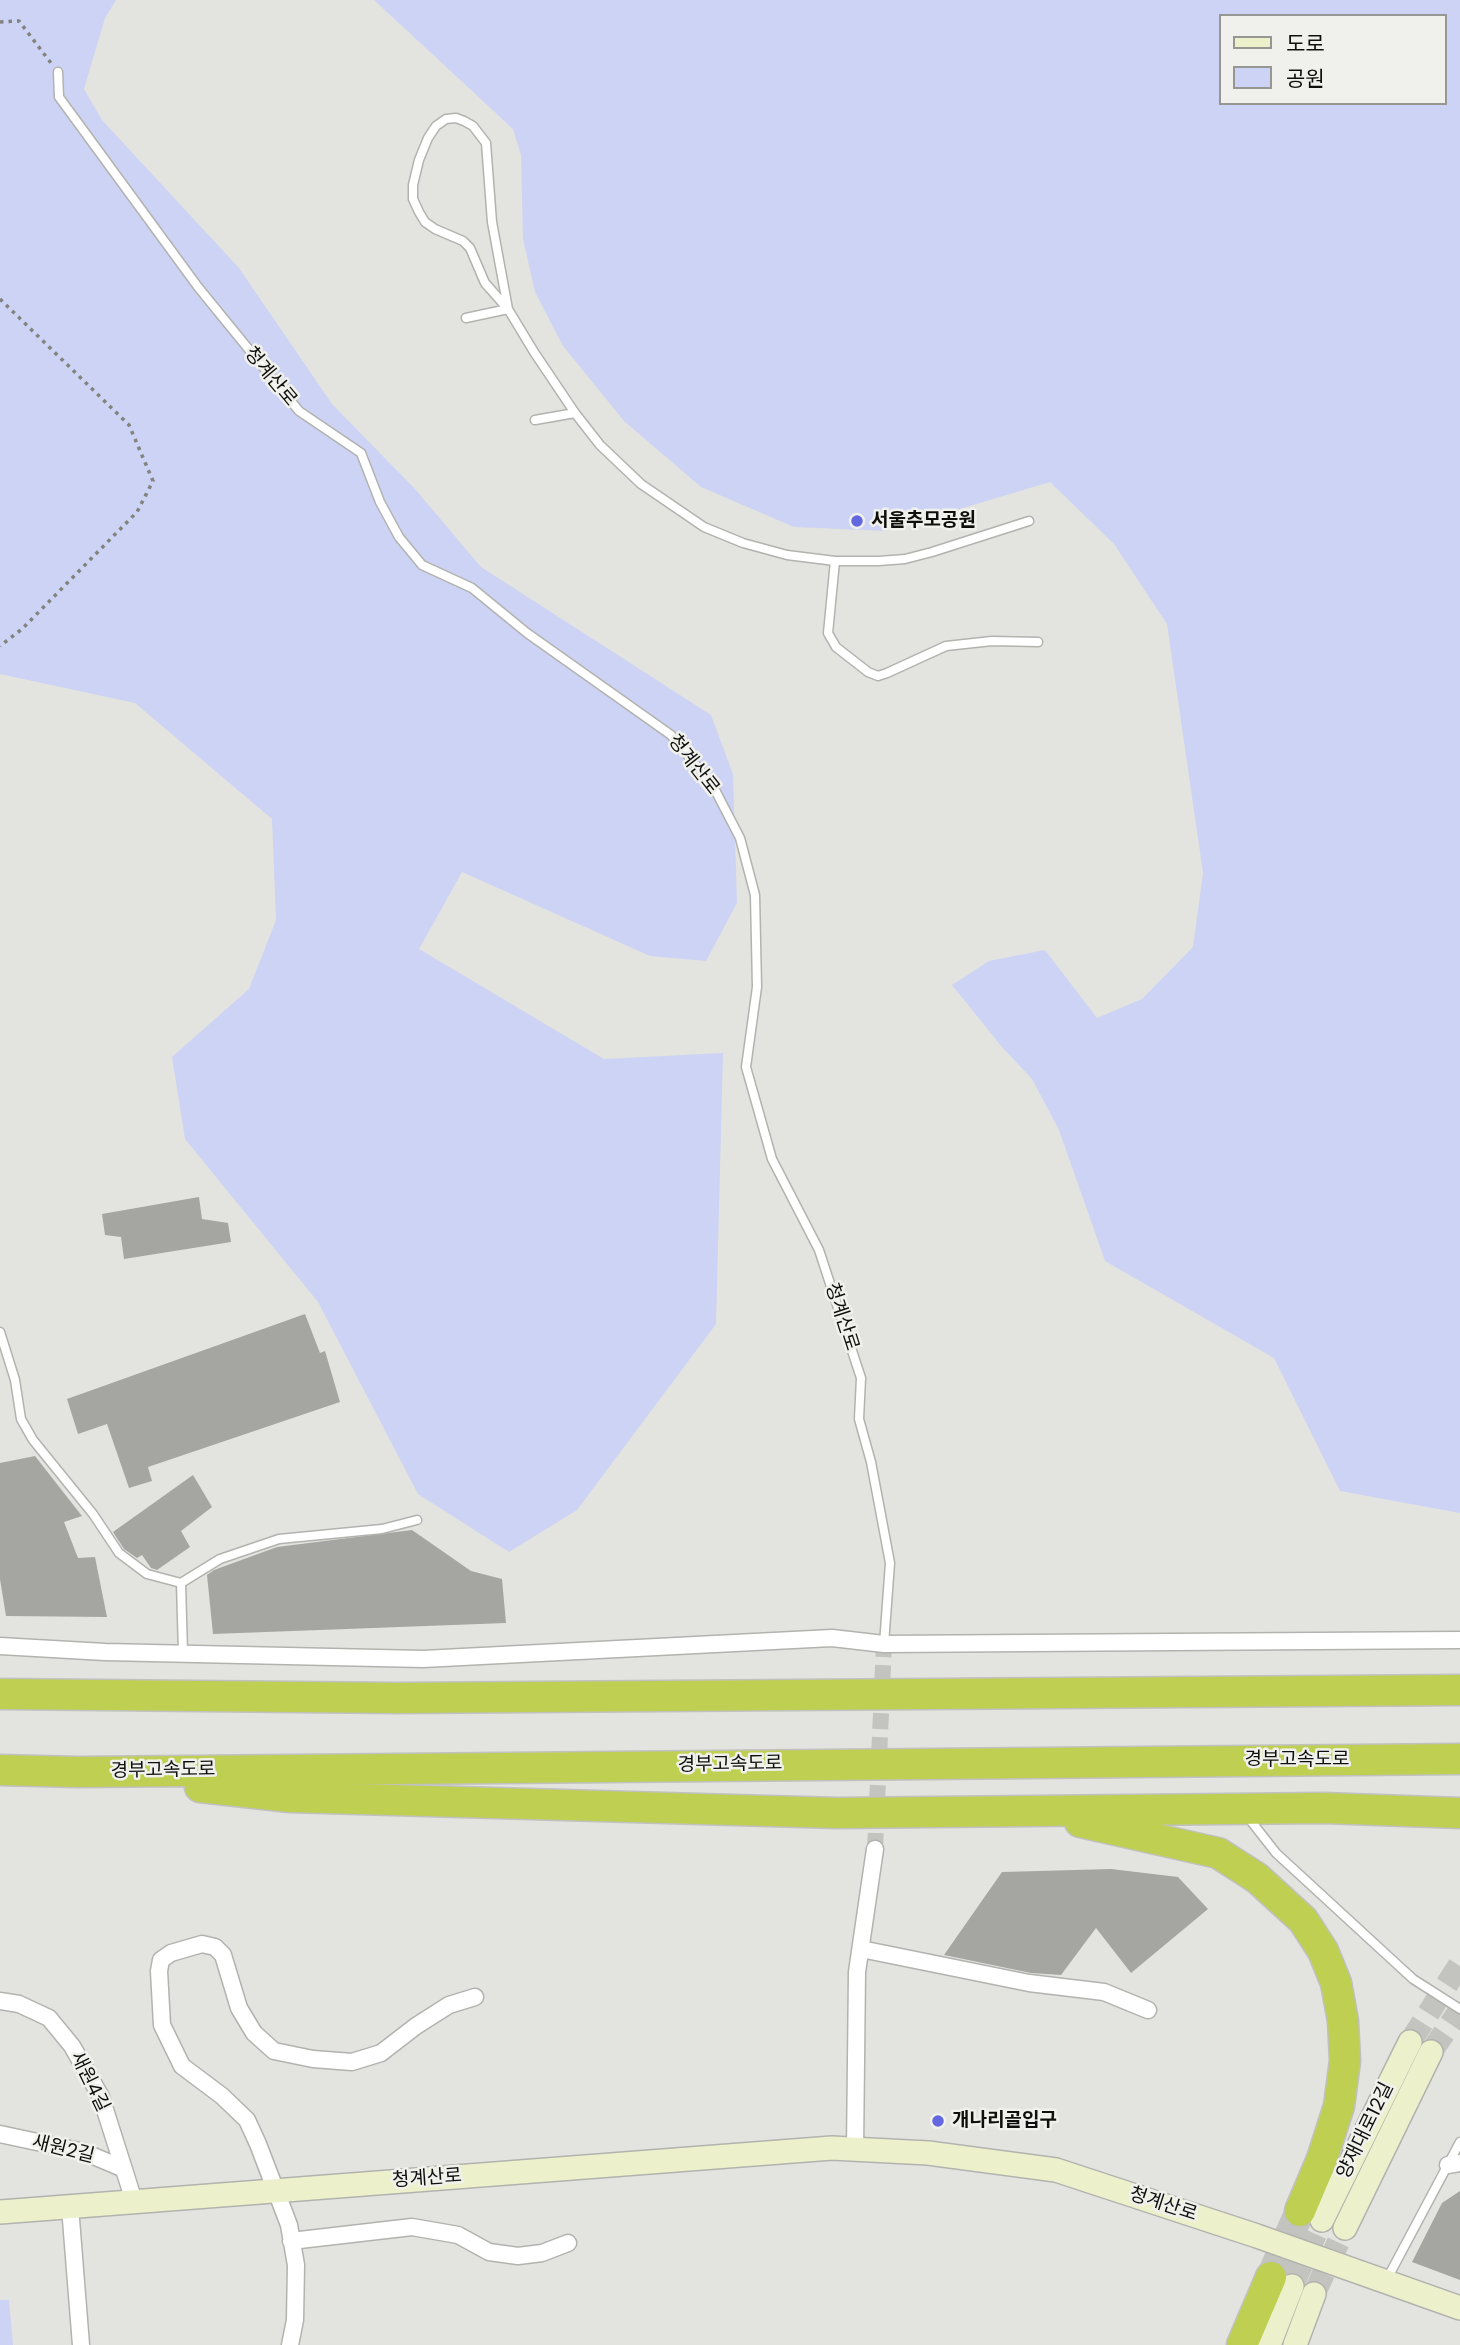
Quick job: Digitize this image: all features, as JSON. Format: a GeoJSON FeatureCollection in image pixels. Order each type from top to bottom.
{"type":"FeatureCollection","features":[{"type":"Feature","properties":{"kind":"highway"},"geometry":{"type":"LineString","coordinates":[[0,1694],[411,1698],[1460,1690]]}},
{"type":"Feature","properties":{"kind":"highway","name":"경부고속도로"},"geometry":{"type":"LineString","coordinates":[[0,1770],[78,1772],[1460,1759]]}},
{"type":"Feature","properties":{"kind":"highway"},"geometry":{"type":"LineString","coordinates":[[78,1772],[290,1797],[837,1812],[1324,1808],[1460,1813]]}},
{"type":"Feature","properties":{"kind":"highway"},"geometry":{"type":"LineString","coordinates":[[905,1812],[1078,1822],[1218,1853],[1257,1878],[1303,1920],[1322,1951],[1336,1983],[1343,2021],[1345,2061],[1339,2106],[1322,2159],[1311,2215]]}},
{"type":"Feature","properties":{"kind":"highway"},"geometry":{"type":"LineString","coordinates":[[1242,2345],[1281,2282]]}},
{"type":"Feature","properties":{"kind":"main road","name":"양재대로12길"},"geometry":{"type":"LineString","coordinates":[[1311,2215],[1410,2042]]}},
{"type":"Feature","properties":{"kind":"main road","name":"양재대로12길"},"geometry":{"type":"LineString","coordinates":[[1345,2228],[1431,2052]]}},
{"type":"Feature","properties":{"kind":"main road","name":"청계산로"},"geometry":{"type":"LineString","coordinates":[[0,2212],[832,2148],[929,2153],[1056,2170],[1460,2308]]}},
{"type":"Feature","properties":{"kind":"main road"},"geometry":{"type":"LineString","coordinates":[[1269,2345],[1281,2282]]}},
{"type":"Feature","properties":{"kind":"main road"},"geometry":{"type":"LineString","coordinates":[[1295,2345],[1314,2294]]}},
{"type":"Feature","properties":{"kind":"street"},"geometry":{"type":"LineString","coordinates":[[0,1646],[423,1659],[832,1638],[884,1644],[1460,1640]]}},
{"type":"Feature","properties":{"kind":"street"},"geometry":{"type":"LineString","coordinates":[[855,2149],[857,1972],[874,1849]]}},
{"type":"Feature","properties":{"kind":"street"},"geometry":{"type":"LineString","coordinates":[[290,2345],[295,2320],[296,2265],[289,2225],[247,2120],[222,2096],[182,2066],[162,2025],[159,1971],[161,1959],[171,1953],[202,1944],[215,1947],[223,1955],[239,2008],[254,2033],[274,2051],[313,2059],[352,2062],[381,2053],[449,2005],[475,1997]]}},
{"type":"Feature","properties":{"kind":"street"},"geometry":{"type":"LineString","coordinates":[[860,1949],[1029,1983],[1104,1992],[1148,2010]]}},
{"type":"Feature","properties":{"kind":"street","name":"새원4길"},"geometry":{"type":"LineString","coordinates":[[0,2001],[19,2004],[49,2018],[72,2046],[101,2097],[134,2201]]}},
{"type":"Feature","properties":{"kind":"street","name":"새원2길"},"geometry":{"type":"LineString","coordinates":[[0,2134],[84,2152],[124,2169]]}},
{"type":"Feature","properties":{"kind":"street"},"geometry":{"type":"LineString","coordinates":[[70,2207],[81,2345]]}},
{"type":"Feature","properties":{"kind":"street"},"geometry":{"type":"LineString","coordinates":[[292,2241],[412,2227],[458,2235],[489,2252],[518,2256],[542,2253],[568,2243]]}},
{"type":"Feature","properties":{"kind":"lane","name":"청계산로"},"geometry":{"type":"LineString","coordinates":[[58,72],[59,97],[198,287],[299,411],[361,453],[380,502],[399,537],[422,565],[472,588],[527,634],[671,735],[713,786],[740,838],[755,895],[757,987],[746,1067],[772,1159],[819,1250],[861,1378],[859,1419],[871,1462],[890,1563],[884,1644]]}},
{"type":"Feature","properties":{"kind":"lane"},"geometry":{"type":"LineString","coordinates":[[508,309],[492,222],[486,143],[473,126],[456,118],[446,120],[436,126],[428,138],[413,185],[413,199],[425,222],[463,241],[470,248],[485,283],[508,309],[575,413],[600,445],[641,484],[704,527],[743,543],[787,555],[835,561],[905,559],[1028,521]]}},
{"type":"Feature","properties":{"kind":"lane"},"geometry":{"type":"LineString","coordinates":[[467,317],[508,309]]}},
{"type":"Feature","properties":{"kind":"lane"},"geometry":{"type":"LineString","coordinates":[[535,420],[575,413]]}},
{"type":"Feature","properties":{"kind":"lane"},"geometry":{"type":"LineString","coordinates":[[835,561],[828,633],[835,646],[868,672],[878,676],[946,646],[992,641],[1038,642]]}},
{"type":"Feature","properties":{"kind":"lane"},"geometry":{"type":"LineString","coordinates":[[0,1332],[15,1380],[21,1419],[33,1440],[93,1514],[119,1553],[148,1574],[181,1583],[220,1559],[279,1539],[382,1529],[417,1520]]}},
{"type":"Feature","properties":{"kind":"lane"},"geometry":{"type":"LineString","coordinates":[[181,1583],[183,1653]]}},
{"type":"Feature","properties":{"kind":"lane"},"geometry":{"type":"LineString","coordinates":[[1240,1808],[1276,1853],[1413,1979],[1460,2009]]}},
{"type":"Feature","properties":{"kind":"lane"},"geometry":{"type":"LineString","coordinates":[[1386,2281],[1454,2164],[1460,2142]]}},
{"type":"Feature","properties":{"kind":"path"},"geometry":{"type":"LineString","coordinates":[[0,22],[19,21],[58,72]]}},
{"type":"Feature","properties":{"kind":"path"},"geometry":{"type":"LineString","coordinates":[[0,299],[129,425],[153,481],[137,512],[22,629],[0,646]]}},
{"type":"Feature","properties":{"kind":"green space"},"geometry":{"type":"Polygon","coordinates":[[[0,0],[116,0],[105,18],[84,89],[102,120],[239,268],[332,404],[415,489],[481,567],[711,715],[733,774],[737,903],[706,961],[650,956],[462,872],[419,949],[604,1059],[723,1053],[716,1324],[577,1510],[509,1552],[418,1494],[318,1302],[185,1139],[172,1057],[249,989],[276,920],[272,819],[135,703],[0,674],[0,0]]]}},
{"type":"Feature","properties":{"kind":"green space"},"geometry":{"type":"Polygon","coordinates":[[[374,0],[1460,0],[1460,1513],[1340,1491],[1274,1358],[1105,1261],[1059,1130],[1032,1079],[1002,1047],[952,985],[989,961],[1045,950],[1097,1018],[1142,999],[1193,947],[1203,873],[1167,624],[1114,544],[1050,482],[886,531],[794,527],[701,487],[624,421],[563,346],[535,292],[523,239],[521,155],[513,129],[374,0]]]}},
{"type":"Feature","properties":{"kind":"green space"},"geometry":{"type":"Polygon","coordinates":[[[0,2300],[9,2300],[13,2345],[0,2345],[0,2300]]]}},
{"type":"Feature","properties":{"kind":"building"},"geometry":{"type":"Polygon","coordinates":[[[199,1197],[202,1219],[228,1223],[231,1242],[124,1259],[121,1237],[105,1235],[102,1214],[199,1197]]]}},
{"type":"Feature","properties":{"kind":"building"},"geometry":{"type":"Polygon","coordinates":[[[305,1314],[320,1353],[325,1351],[340,1402],[148,1467],[152,1481],[129,1488],[107,1424],[78,1434],[67,1399],[305,1314]]]}},
{"type":"Feature","properties":{"kind":"building"},"geometry":{"type":"Polygon","coordinates":[[[35,1456],[82,1516],[64,1522],[78,1558],[95,1557],[107,1617],[6,1616],[0,1579],[0,1463],[35,1456]]]}},
{"type":"Feature","properties":{"kind":"building"},"geometry":{"type":"Polygon","coordinates":[[[193,1475],[212,1507],[181,1531],[190,1547],[157,1570],[151,1568],[142,1555],[137,1558],[124,1549],[113,1532],[193,1475]]]}},
{"type":"Feature","properties":{"kind":"building"},"geometry":{"type":"Polygon","coordinates":[[[412,1530],[471,1571],[502,1579],[506,1623],[213,1634],[207,1575],[214,1570],[277,1547],[412,1530]]]}},
{"type":"Feature","properties":{"kind":"building"},"geometry":{"type":"Polygon","coordinates":[[[1111,1869],[1178,1877],[1208,1909],[1131,1973],[1096,1928],[1061,1975],[1031,1973],[944,1955],[1002,1872],[1111,1869]]]}},
{"type":"Feature","properties":{"kind":"building"},"geometry":{"type":"Polygon","coordinates":[[[1460,2191],[1460,2280],[1412,2262],[1442,2203],[1460,2191]]]}},
{"type":"Feature","properties":{"kind":"tunnel"},"geometry":{"type":"LineString","coordinates":[[875,1849],[884,1644]]}},
{"type":"Feature","properties":{"kind":"tunnel"},"geometry":{"type":"LineString","coordinates":[[1410,2042],[1460,1964]]}},
{"type":"Feature","properties":{"kind":"tunnel"},"geometry":{"type":"LineString","coordinates":[[1431,2052],[1460,2010]]}},
{"type":"Feature","properties":{"kind":"tunnel"},"geometry":{"type":"LineString","coordinates":[[1271,2277],[1300,2211]]}},
{"type":"Feature","properties":{"kind":"tunnel"},"geometry":{"type":"LineString","coordinates":[[1292,2286],[1322,2220]]}},
{"type":"Feature","properties":{"kind":"tunnel"},"geometry":{"type":"LineString","coordinates":[[1314,2294],[1345,2228]]}},
{"type":"Feature","properties":{"kind":"place","name":"서울추모공원"},"geometry":{"type":"Point","coordinates":[857,521]}},
{"type":"Feature","properties":{"kind":"place","name":"개나리골입구"},"geometry":{"type":"Point","coordinates":[938,2121]}}]}
